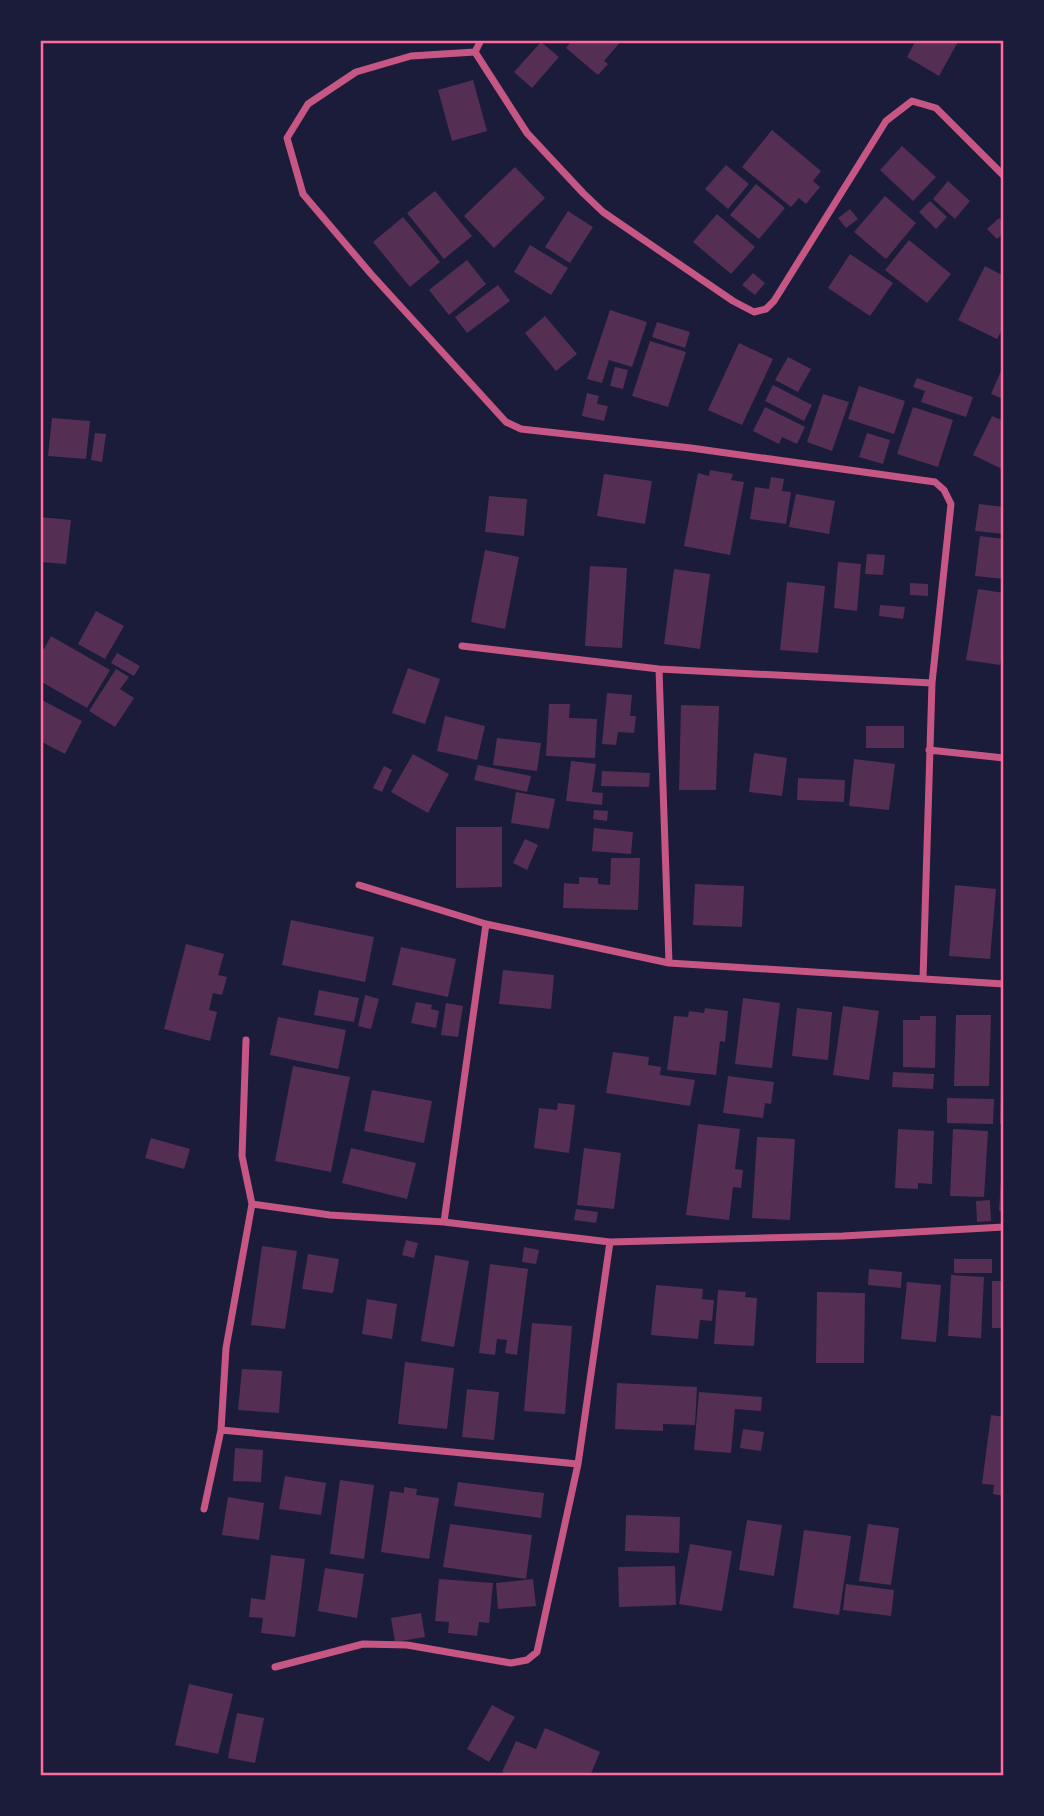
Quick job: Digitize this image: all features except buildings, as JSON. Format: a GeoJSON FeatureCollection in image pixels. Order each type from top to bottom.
{"type":"FeatureCollection","features":[{"type":"Feature","properties":{"kind":"street"},"geometry":{"type":"LineString","coordinates":[[475,52],[481,40]]}},
{"type":"Feature","properties":{"kind":"street"},"geometry":{"type":"LineString","coordinates":[[475,52],[527,133],[603,212],[733,301],[754,312],[766,309],[774,301],[886,121],[912,102],[936,108],[1004,176]]}},
{"type":"Feature","properties":{"kind":"street"},"geometry":{"type":"LineString","coordinates":[[475,52],[411,56],[356,72],[308,104],[287,138],[303,194],[371,274],[506,422],[521,429],[691,448],[935,482],[944,490],[951,504],[932,682],[923,979]]}},
{"type":"Feature","properties":{"kind":"street"},"geometry":{"type":"LineString","coordinates":[[462,646],[659,669],[932,682]]}},
{"type":"Feature","properties":{"kind":"street"},"geometry":{"type":"LineString","coordinates":[[659,669],[669,963]]}},
{"type":"Feature","properties":{"kind":"street"},"geometry":{"type":"LineString","coordinates":[[929,750],[1004,758]]}},
{"type":"Feature","properties":{"kind":"street"},"geometry":{"type":"LineString","coordinates":[[359,885],[486,924],[669,963],[1004,984]]}},
{"type":"Feature","properties":{"kind":"street"},"geometry":{"type":"LineString","coordinates":[[444,1222],[486,924]]}},
{"type":"Feature","properties":{"kind":"street"},"geometry":{"type":"LineString","coordinates":[[204,1509],[221,1430],[226,1348],[252,1204],[242,1156],[246,1040]]}},
{"type":"Feature","properties":{"kind":"street"},"geometry":{"type":"LineString","coordinates":[[252,1204],[330,1215],[444,1222],[610,1242],[843,1236],[1004,1227]]}},
{"type":"Feature","properties":{"kind":"street"},"geometry":{"type":"LineString","coordinates":[[275,1667],[363,1644],[407,1645],[511,1663],[527,1660],[537,1652],[578,1464],[610,1242]]}},
{"type":"Feature","properties":{"kind":"street"},"geometry":{"type":"LineString","coordinates":[[221,1430],[578,1464]]}}]}
